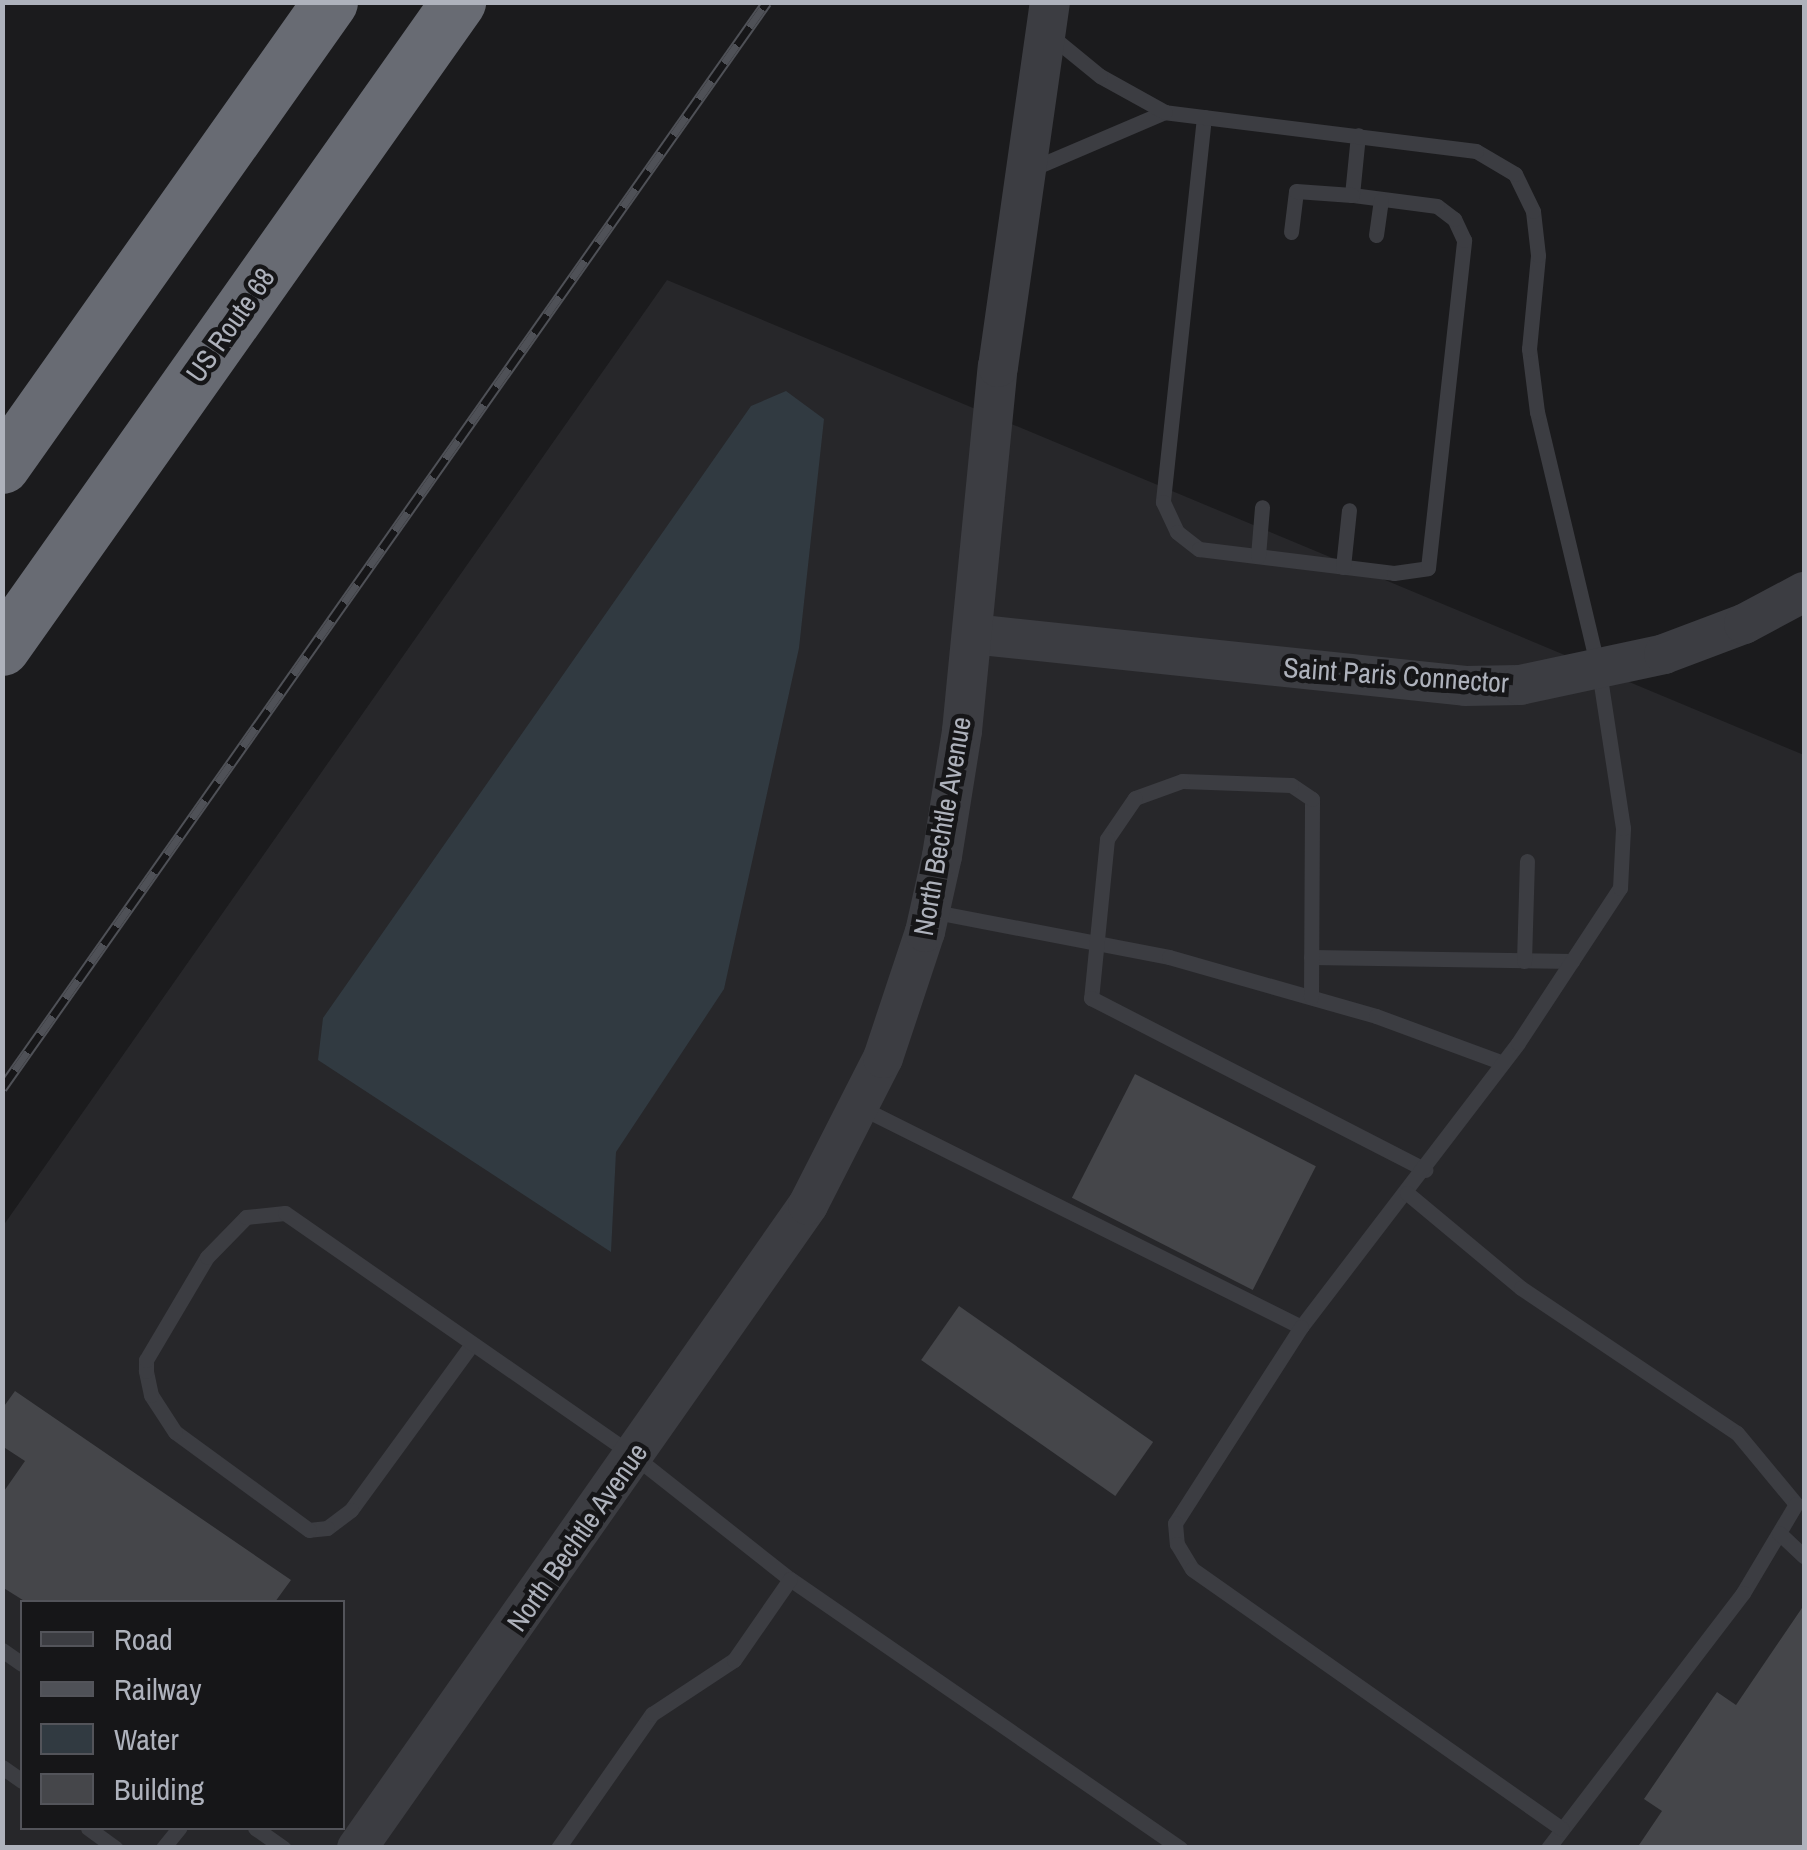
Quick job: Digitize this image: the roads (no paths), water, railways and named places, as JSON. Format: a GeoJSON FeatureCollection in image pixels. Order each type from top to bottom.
{"type":"FeatureCollection","features":[{"type":"Feature","properties":{"kind":"highway"},"geometry":{"type":"LineString","coordinates":[[2,466],[330,2]]}},
{"type":"Feature","properties":{"kind":"highway","name":"US Route 68"},"geometry":{"type":"LineString","coordinates":[[2,648],[458,2]]}},
{"type":"Feature","properties":{"kind":"street","name":"North Bechtle Avenue"},"geometry":{"type":"LineString","coordinates":[[357,1848],[808,1205],[883,1058],[930,911],[972,634],[1048,17]]}},
{"type":"Feature","properties":{"kind":"street","name":"Saint Paris Connector"},"geometry":{"type":"LineString","coordinates":[[972,634],[1465,686],[1599,672],[1744,624],[1804,592]]}},
{"type":"Feature","properties":{"kind":"lane"},"geometry":{"type":"LineString","coordinates":[[1048,17],[1100,76],[1165,112],[1476,150],[1515,174],[1533,211],[1538,255],[1529,349],[1537,412],[1599,672],[1622,828],[1620,888],[1503,1063],[1301,1327],[1175,1523],[1177,1544],[1192,1569],[1562,1829]]}},
{"type":"Feature","properties":{"kind":"lane"},"geometry":{"type":"LineString","coordinates":[[1026,172],[1165,112]]}},
{"type":"Feature","properties":{"kind":"lane"},"geometry":{"type":"LineString","coordinates":[[1204,116],[1163,502],[1177,532],[1199,549],[1394,574],[1428,568],[1464,240],[1454,219],[1437,206],[1296,190],[1290,232]]}},
{"type":"Feature","properties":{"kind":"lane"},"geometry":{"type":"LineString","coordinates":[[1352,195],[1358,135]]}},
{"type":"Feature","properties":{"kind":"lane"},"geometry":{"type":"LineString","coordinates":[[1376,236],[1381,200]]}},
{"type":"Feature","properties":{"kind":"lane"},"geometry":{"type":"LineString","coordinates":[[1258,556],[1262,507]]}},
{"type":"Feature","properties":{"kind":"lane"},"geometry":{"type":"LineString","coordinates":[[1343,568],[1349,510]]}},
{"type":"Feature","properties":{"kind":"lane"},"geometry":{"type":"LineString","coordinates":[[1310,997],[1312,798],[1292,785],[1182,781],[1136,798],[1107,839],[1091,998],[1424,1170]]}},
{"type":"Feature","properties":{"kind":"lane"},"geometry":{"type":"LineString","coordinates":[[1524,961],[1527,861]]}},
{"type":"Feature","properties":{"kind":"lane"},"geometry":{"type":"LineString","coordinates":[[930,911],[1096,942],[1310,997],[1503,1063]]}},
{"type":"Feature","properties":{"kind":"lane"},"geometry":{"type":"LineString","coordinates":[[1311,957],[1572,961]]}},
{"type":"Feature","properties":{"kind":"lane"},"geometry":{"type":"LineString","coordinates":[[860,1107],[1301,1327]]}},
{"type":"Feature","properties":{"kind":"lane"},"geometry":{"type":"LineString","coordinates":[[1407,1193],[1521,1288],[1736,1433],[1796,1504],[1742,1593],[1548,1848]]}},
{"type":"Feature","properties":{"kind":"lane"},"geometry":{"type":"LineString","coordinates":[[472,1344],[351,1510],[327,1528],[309,1530],[175,1432],[151,1394],[146,1372],[146,1360],[206,1257],[246,1217],[270,1211],[284,1213],[634,1456],[790,1579],[1180,1848]]}},
{"type":"Feature","properties":{"kind":"lane"},"geometry":{"type":"LineString","coordinates":[[1779,1533],[1804,1556]]}},
{"type":"Feature","properties":{"kind":"lane"},"geometry":{"type":"LineString","coordinates":[[558,1848],[652,1714],[734,1660],[790,1579]]}},
{"type":"Feature","properties":{"kind":"lane"},"geometry":{"type":"LineString","coordinates":[[91,1830],[116,1848]]}},
{"type":"Feature","properties":{"kind":"lane"},"geometry":{"type":"LineString","coordinates":[[257,1830],[284,1848]]}},
{"type":"Feature","properties":{"kind":"water"},"geometry":{"type":"Polygon","coordinates":[[[786,391],[824,419],[799,648],[724,989],[616,1152],[611,1252],[318,1060],[323,1018],[751,406],[786,391]]]}},
{"type":"Feature","properties":{"kind":"railway"},"geometry":{"type":"LineString","coordinates":[[2,1088],[767,2]]}}]}
